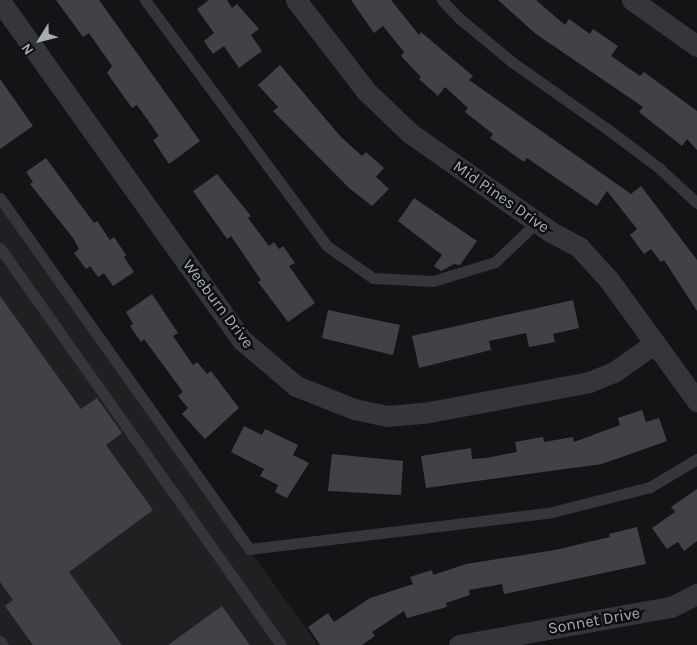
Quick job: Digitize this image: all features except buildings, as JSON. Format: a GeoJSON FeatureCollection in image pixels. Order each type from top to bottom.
{"type":"FeatureCollection","features":[{"type":"Feature","properties":{"kind":"street","name":"Mid Pines Drive"},"geometry":{"type":"LineString","coordinates":[[296,0],[366,91],[410,133],[537,222],[579,247],[609,280],[697,401]]}},
{"type":"Feature","properties":{"kind":"street"},"geometry":{"type":"LineString","coordinates":[[632,0],[697,46]]}},
{"type":"Feature","properties":{"kind":"street","name":"Weeburn Drive"},"geometry":{"type":"LineString","coordinates":[[0,1],[242,340],[296,386],[354,409],[387,416],[424,413],[589,382],[614,372],[655,343]]}},
{"type":"Feature","properties":{"kind":"street","name":"Sonnet Drive"},"geometry":{"type":"LineString","coordinates":[[459,645],[671,607],[697,594]]}},
{"type":"Feature","properties":{"kind":"lane"},"geometry":{"type":"LineString","coordinates":[[145,0],[327,246],[373,278],[433,281],[495,262],[537,222]]}},
{"type":"Feature","properties":{"kind":"lane"},"geometry":{"type":"LineString","coordinates":[[442,0],[459,18],[512,62],[659,168],[697,203]]}},
{"type":"Feature","properties":{"kind":"lane"},"geometry":{"type":"LineString","coordinates":[[0,198],[249,549],[548,513],[650,487],[697,459]]}},
{"type":"Feature","properties":{"kind":"lane"},"geometry":{"type":"LineString","coordinates":[[0,248],[281,645]]}},
{"type":"Feature","properties":{"kind":"lane"},"geometry":{"type":"LineString","coordinates":[[0,641],[2,645]]}},
{"type":"Feature","properties":{"kind":"shaded area"},"geometry":{"type":"Polygon","coordinates":[[[0,199],[249,549],[318,645],[0,645],[0,199]]]}}]}
